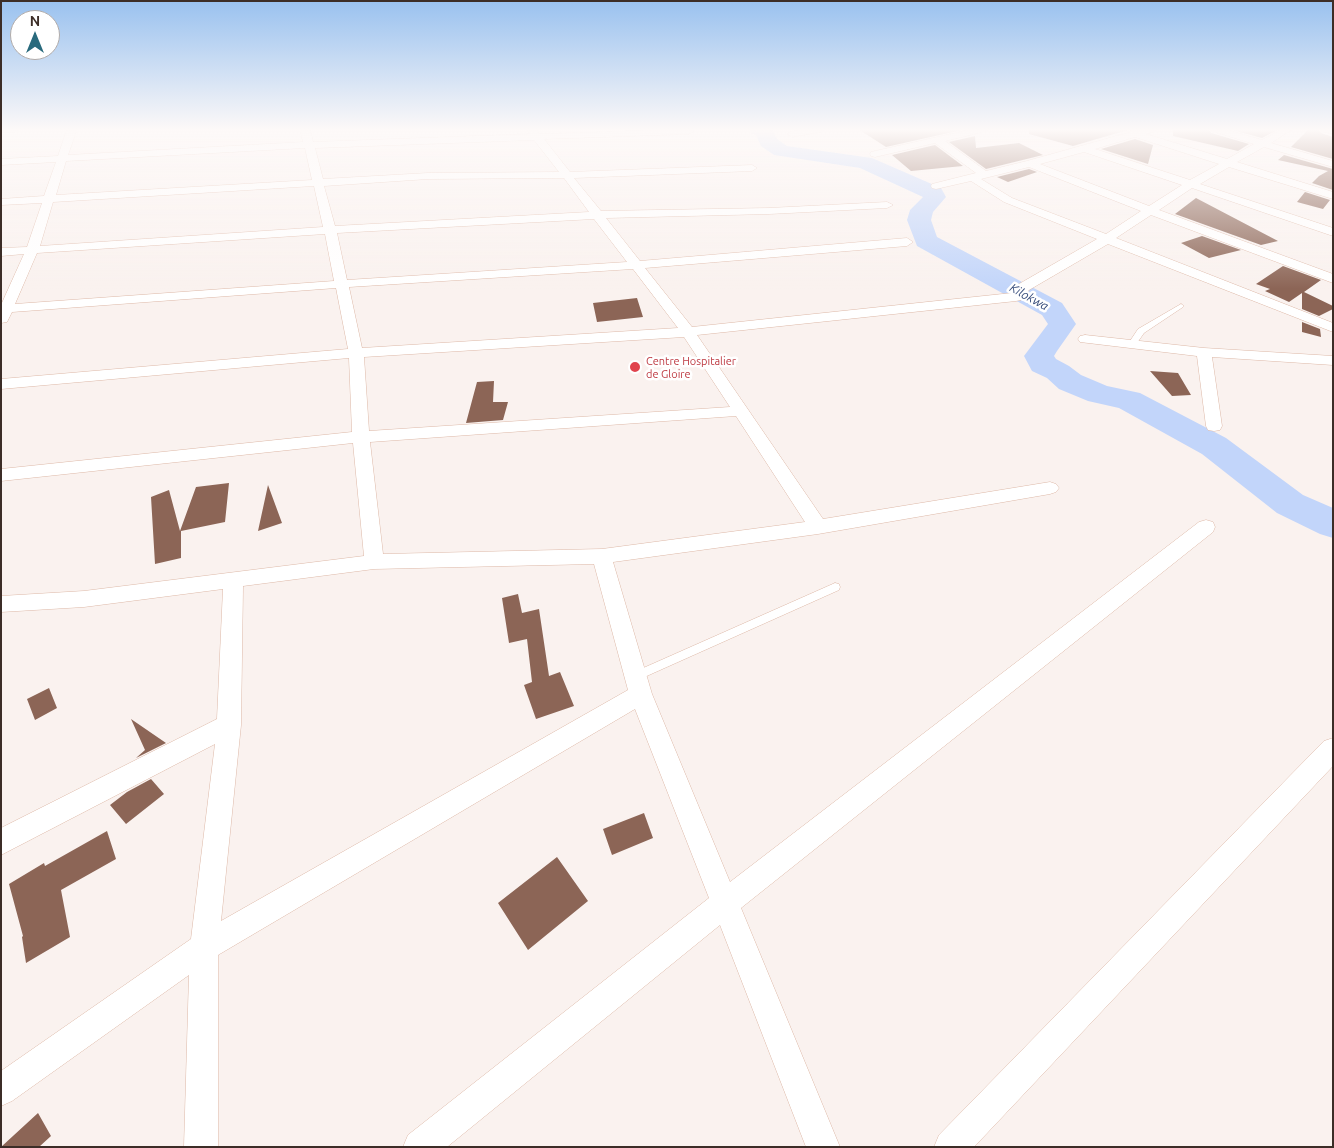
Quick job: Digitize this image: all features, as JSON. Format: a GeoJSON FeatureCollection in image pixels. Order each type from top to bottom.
{"type":"FeatureCollection","features":[{"type":"Feature","properties":{"kind":"street"},"geometry":{"type":"LineString","coordinates":[[55,183],[32,250],[3,312],[341,284],[637,265],[907,242]]}},
{"type":"Feature","properties":{"kind":"street"},"geometry":{"type":"LineString","coordinates":[[1,202],[309,183]]}},
{"type":"Feature","properties":{"kind":"street"},"geometry":{"type":"LineString","coordinates":[[318,183],[356,353],[361,437],[374,562]]}},
{"type":"Feature","properties":{"kind":"street"},"geometry":{"type":"LineString","coordinates":[[573,183],[688,332],[818,527]]}},
{"type":"Feature","properties":{"kind":"street"},"geometry":{"type":"LineString","coordinates":[[936,186],[951,183]]}},
{"type":"Feature","properties":{"kind":"street"},"geometry":{"type":"LineString","coordinates":[[987,183],[1008,200],[1333,328]]}},
{"type":"Feature","properties":{"kind":"street"},"geometry":{"type":"LineString","coordinates":[[1077,183],[1333,279]]}},
{"type":"Feature","properties":{"kind":"street"},"geometry":{"type":"LineString","coordinates":[[1182,183],[1333,232]]}},
{"type":"Feature","properties":{"kind":"street"},"geometry":{"type":"LineString","coordinates":[[1,384],[356,353],[688,332],[1020,292],[1107,239],[1193,183]]}},
{"type":"Feature","properties":{"kind":"street"},"geometry":{"type":"LineString","coordinates":[[1290,183],[1333,196]]}},
{"type":"Feature","properties":{"kind":"street"},"geometry":{"type":"LineString","coordinates":[[1,252],[330,230],[598,215],[769,211],[887,205]]}},
{"type":"Feature","properties":{"kind":"street"},"geometry":{"type":"LineString","coordinates":[[1085,339],[1204,352],[1333,360]]}},
{"type":"Feature","properties":{"kind":"street"},"geometry":{"type":"LineString","coordinates":[[1204,352],[1214,426]]}},
{"type":"Feature","properties":{"kind":"street"},"geometry":{"type":"LineString","coordinates":[[1,476],[361,437],[741,411]]}},
{"type":"Feature","properties":{"kind":"street"},"geometry":{"type":"LineString","coordinates":[[1,604],[84,599],[374,562],[602,556],[818,527],[1050,488]]}},
{"type":"Feature","properties":{"kind":"street"},"geometry":{"type":"LineString","coordinates":[[420,1147],[725,904],[1206,527]]}},
{"type":"Feature","properties":{"kind":"street"},"geometry":{"type":"LineString","coordinates":[[602,556],[638,685],[823,1147]]}},
{"type":"Feature","properties":{"kind":"street"},"geometry":{"type":"LineString","coordinates":[[202,1147],[204,947],[229,725],[233,580]]}},
{"type":"Feature","properties":{"kind":"street"},"geometry":{"type":"LineString","coordinates":[[1,1090],[204,947],[638,685]]}},
{"type":"Feature","properties":{"kind":"street"},"geometry":{"type":"LineString","coordinates":[[1,842],[229,725]]}},
{"type":"Feature","properties":{"kind":"street"},"geometry":{"type":"LineString","coordinates":[[951,1147],[1333,749]]}},
{"type":"Feature","properties":{"kind":"lane"},"geometry":{"type":"LineString","coordinates":[[1132,344],[1141,331],[1181,306]]}},
{"type":"Feature","properties":{"kind":"lane"},"geometry":{"type":"LineString","coordinates":[[638,685],[835,586]]}},
{"type":"Feature","properties":{"kind":"building"},"geometry":{"type":"Polygon","coordinates":[[[1312,183],[1333,183],[1333,190],[1312,183]]]}},
{"type":"Feature","properties":{"kind":"building"},"geometry":{"type":"Polygon","coordinates":[[[1305,192],[1330,200],[1323,209],[1297,202],[1305,192]]]}},
{"type":"Feature","properties":{"kind":"building"},"geometry":{"type":"Polygon","coordinates":[[[1196,198],[1278,241],[1261,245],[1175,214],[1196,198]]]}},
{"type":"Feature","properties":{"kind":"building"},"geometry":{"type":"Polygon","coordinates":[[[1202,236],[1241,250],[1209,258],[1181,243],[1202,236]]]}},
{"type":"Feature","properties":{"kind":"building"},"geometry":{"type":"Polygon","coordinates":[[[1283,266],[1321,280],[1304,292],[1333,306],[1333,309],[1319,316],[1302,309],[1302,293],[1289,302],[1265,291],[1270,289],[1256,284],[1283,266]]]}},
{"type":"Feature","properties":{"kind":"building"},"geometry":{"type":"Polygon","coordinates":[[[637,298],[643,317],[597,322],[593,303],[637,298]]]}},
{"type":"Feature","properties":{"kind":"building"},"geometry":{"type":"Polygon","coordinates":[[[1302,322],[1320,329],[1321,337],[1302,332],[1302,322]]]}},
{"type":"Feature","properties":{"kind":"building"},"geometry":{"type":"Polygon","coordinates":[[[1150,371],[1178,373],[1191,395],[1172,396],[1150,371]]]}},
{"type":"Feature","properties":{"kind":"building"},"geometry":{"type":"Polygon","coordinates":[[[494,381],[493,402],[508,402],[503,420],[466,423],[477,382],[494,381]]]}},
{"type":"Feature","properties":{"kind":"building"},"geometry":{"type":"Polygon","coordinates":[[[229,483],[225,522],[181,531],[181,558],[155,564],[151,497],[169,490],[180,531],[196,487],[229,483]]]}},
{"type":"Feature","properties":{"kind":"building"},"geometry":{"type":"Polygon","coordinates":[[[268,485],[282,523],[258,531],[268,485]]]}},
{"type":"Feature","properties":{"kind":"building"},"geometry":{"type":"Polygon","coordinates":[[[518,594],[522,613],[539,609],[549,676],[560,672],[574,706],[536,719],[524,685],[532,682],[527,639],[509,643],[502,598],[518,594]]]}},
{"type":"Feature","properties":{"kind":"building"},"geometry":{"type":"Polygon","coordinates":[[[49,688],[57,708],[35,720],[27,699],[49,688]]]}},
{"type":"Feature","properties":{"kind":"building"},"geometry":{"type":"Polygon","coordinates":[[[131,719],[166,743],[136,758],[145,750],[131,719]]]}},
{"type":"Feature","properties":{"kind":"building"},"geometry":{"type":"Polygon","coordinates":[[[151,779],[164,794],[126,824],[110,805],[127,792],[151,779]]]}},
{"type":"Feature","properties":{"kind":"building"},"geometry":{"type":"Polygon","coordinates":[[[644,813],[653,838],[612,855],[603,829],[644,813]]]}},
{"type":"Feature","properties":{"kind":"building"},"geometry":{"type":"Polygon","coordinates":[[[107,831],[116,859],[61,890],[70,937],[26,963],[23,936],[9,884],[44,863],[45,866],[107,831]]]}},
{"type":"Feature","properties":{"kind":"building"},"geometry":{"type":"Polygon","coordinates":[[[557,857],[588,901],[528,950],[498,903],[557,857]]]}},
{"type":"Feature","properties":{"kind":"building"},"geometry":{"type":"Polygon","coordinates":[[[38,1113],[51,1136],[39,1147],[1,1147],[38,1113]]]}},
{"type":"Feature","properties":{"kind":"waterway","name":"Kilokwa"},"geometry":{"type":"LineString","coordinates":[[910,183],[933,193],[935,197],[922,210],[919,220],[926,241],[1052,309],[1062,324],[1039,356],[1043,365],[1058,372],[1070,382],[1099,394],[1129,400],[1214,446],[1290,504],[1333,524]]}},
{"type":"Feature","properties":{"kind":"place","name":"Centre Hospitalier de Gloire"},"geometry":{"type":"Point","coordinates":[635,367]}}]}
